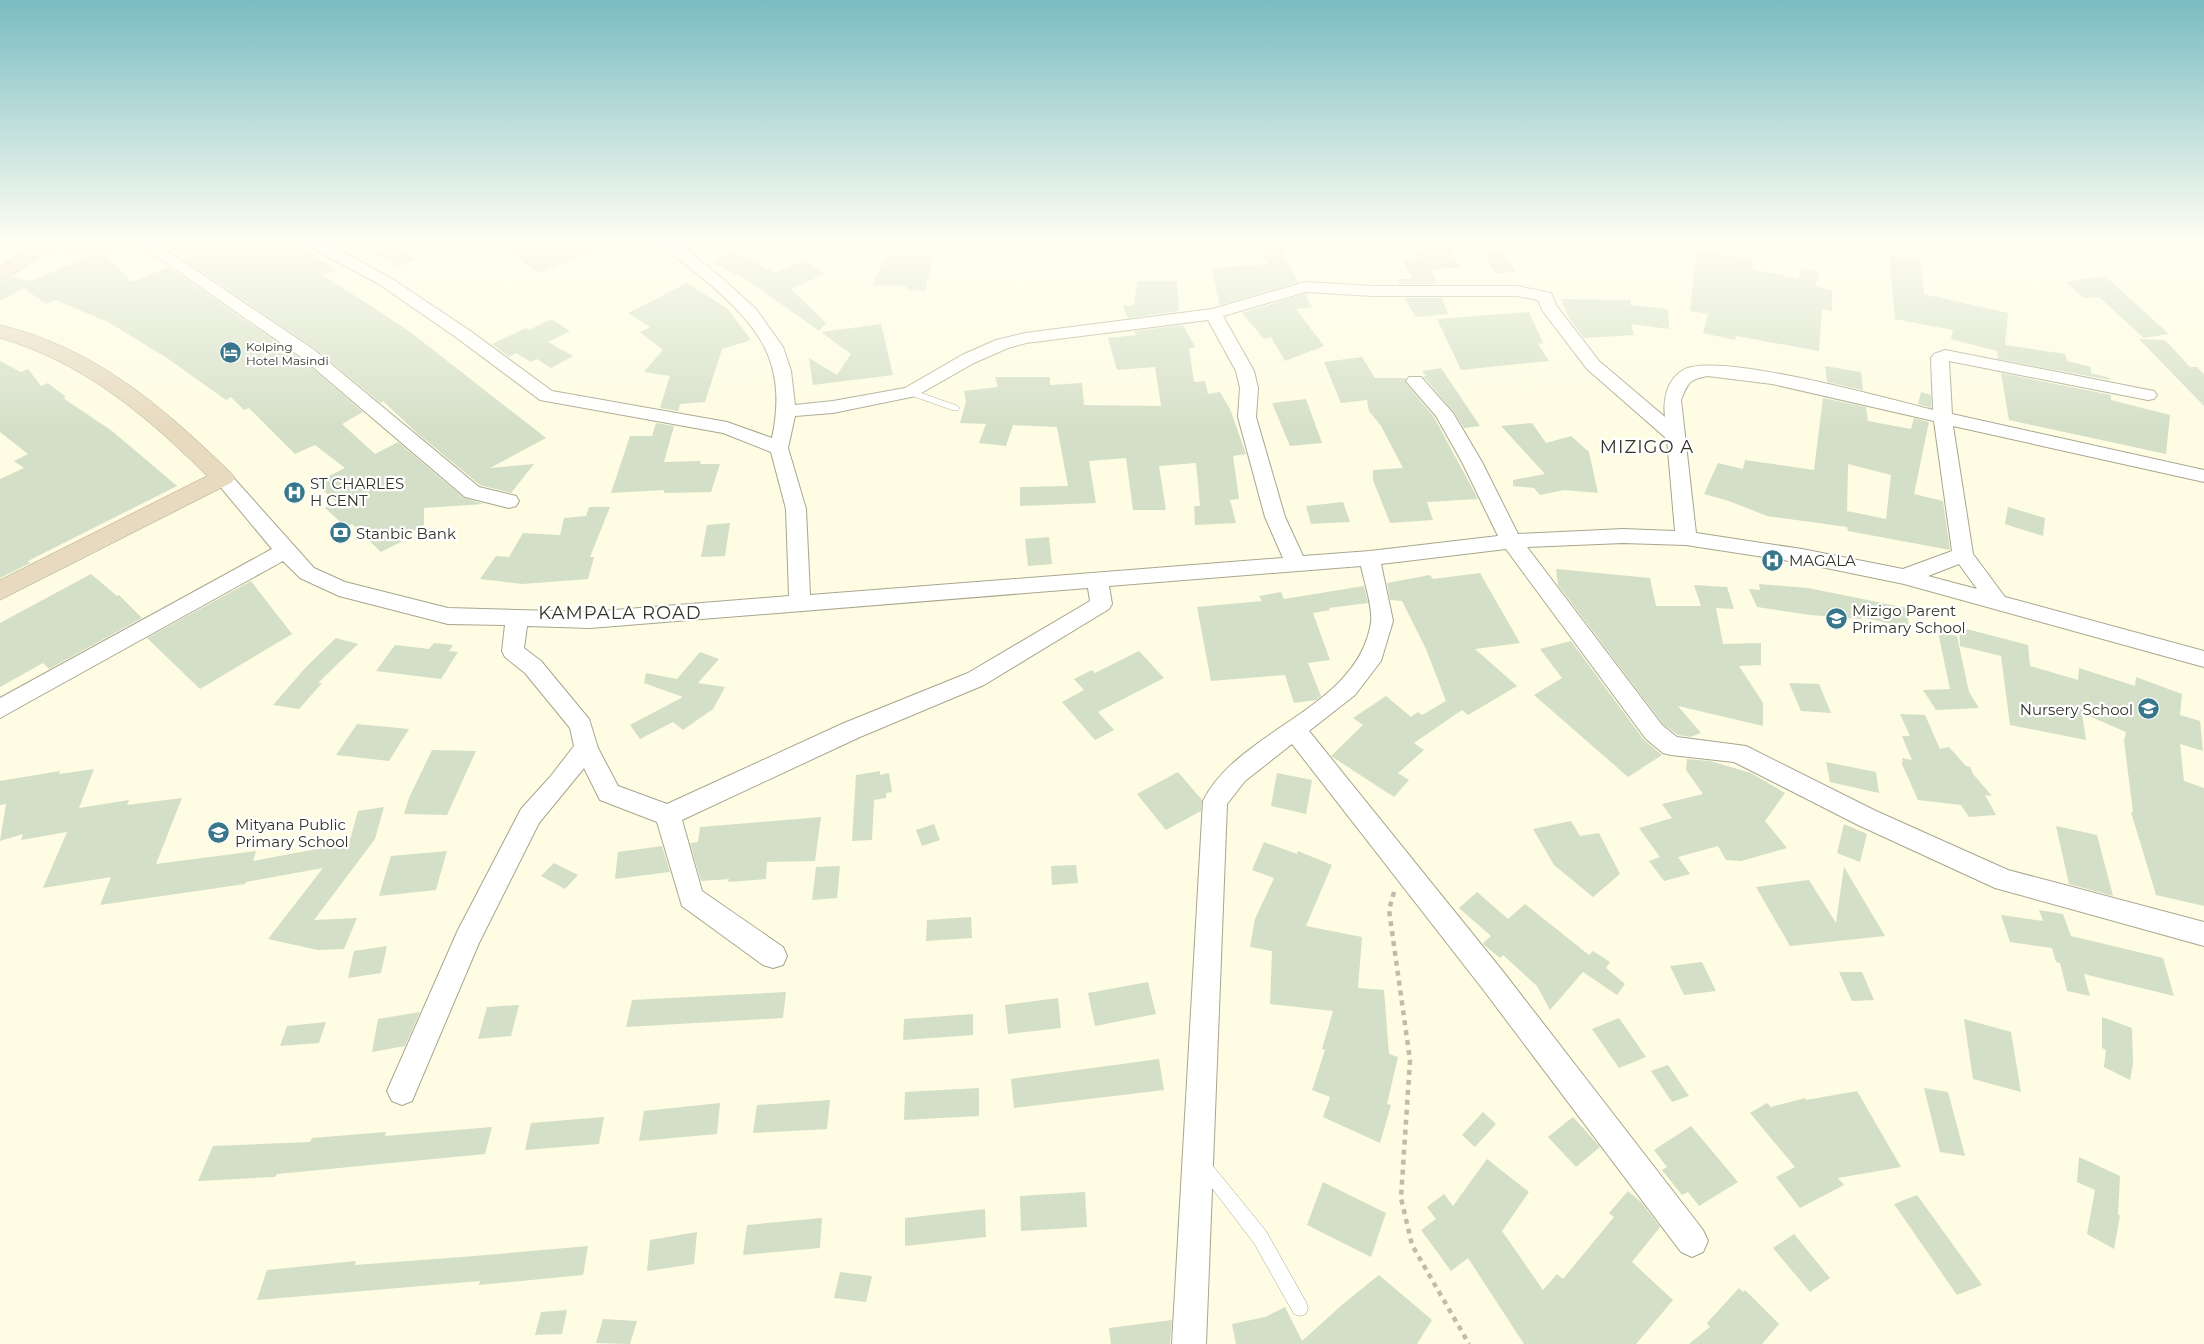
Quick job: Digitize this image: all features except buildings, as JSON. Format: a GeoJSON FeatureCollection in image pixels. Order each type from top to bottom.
{"type":"FeatureCollection","features":[{"type":"Feature","properties":{"kind":"main road"},"geometry":{"type":"LineString","coordinates":[[0,331],[55,349],[103,375],[192,447],[223,478],[0,591]]}},
{"type":"Feature","properties":{"kind":"street"},"geometry":{"type":"LineString","coordinates":[[237,305],[308,353],[472,492],[508,501]]}},
{"type":"Feature","properties":{"kind":"street"},"geometry":{"type":"LineString","coordinates":[[419,305],[546,396],[727,428],[779,448]]}},
{"type":"Feature","properties":{"kind":"street"},"geometry":{"type":"LineString","coordinates":[[744,305],[767,336],[781,364],[787,411],[779,448],[796,509],[800,604]]}},
{"type":"Feature","properties":{"kind":"street"},"geometry":{"type":"LineString","coordinates":[[787,411],[833,407],[910,392],[968,359],[1002,344],[1082,329],[1213,314],[1245,305]]}},
{"type":"Feature","properties":{"kind":"street"},"geometry":{"type":"LineString","coordinates":[[1548,305],[1593,365],[1676,437]]}},
{"type":"Feature","properties":{"kind":"street"},"geometry":{"type":"LineString","coordinates":[[1213,314],[1245,371],[1249,388],[1247,417],[1275,517],[1295,562]]}},
{"type":"Feature","properties":{"kind":"street"},"geometry":{"type":"LineString","coordinates":[[1998,603],[1963,555],[1943,418],[1940,358],[1945,355],[2148,395]]}},
{"type":"Feature","properties":{"kind":"street"},"geometry":{"type":"LineString","coordinates":[[1686,538],[1672,400],[1680,382],[1692,372],[1718,369],[1762,376],[2204,476]]}},
{"type":"Feature","properties":{"kind":"street"},"geometry":{"type":"LineString","coordinates":[[1415,381],[1444,412],[1472,462],[1511,541],[1654,732],[1671,746],[1738,753],[1867,818],[2004,880],[2204,934]]}},
{"type":"Feature","properties":{"kind":"street"},"geometry":{"type":"LineString","coordinates":[[223,478],[285,551],[307,573],[339,588],[448,616],[517,620],[590,620],[1295,562],[1370,558],[1511,541],[1606,536],[1686,538],[1802,556],[1904,578],[2048,615],[2204,659]]}},
{"type":"Feature","properties":{"kind":"street"},"geometry":{"type":"LineString","coordinates":[[0,709],[285,551]]}},
{"type":"Feature","properties":{"kind":"street"},"geometry":{"type":"LineString","coordinates":[[1904,578],[1963,555]]}},
{"type":"Feature","properties":{"kind":"street"},"geometry":{"type":"LineString","coordinates":[[1189,1344],[1216,801],[1236,774],[1295,731],[1347,689],[1370,661],[1382,621],[1370,558]]}},
{"type":"Feature","properties":{"kind":"street"},"geometry":{"type":"LineString","coordinates":[[517,620],[513,651],[533,667],[581,725],[586,748],[609,794],[668,815],[852,730],[976,679],[1101,604],[1097,578]]}},
{"type":"Feature","properties":{"kind":"street"},"geometry":{"type":"LineString","coordinates":[[1295,731],[1403,865],[1692,1241]]}},
{"type":"Feature","properties":{"kind":"street"},"geometry":{"type":"LineString","coordinates":[[402,1091],[467,938],[530,816],[559,784],[586,748]]}},
{"type":"Feature","properties":{"kind":"street"},"geometry":{"type":"LineString","coordinates":[[668,815],[691,898],[773,956]]}},
{"type":"Feature","properties":{"kind":"lane"},"geometry":{"type":"LineString","coordinates":[[910,392],[955,408]]}},
{"type":"Feature","properties":{"kind":"lane"},"geometry":{"type":"LineString","coordinates":[[1198,1158],[1260,1236],[1300,1308]]}},
{"type":"Feature","properties":{"kind":"path"},"geometry":{"type":"LineString","coordinates":[[1403,865],[1389,910],[1410,1060],[1402,1198],[1412,1245],[1469,1344]]}},
{"type":"Feature","properties":{"kind":"place","name":"Kolping Hotel Masindi"},"geometry":{"type":"Point","coordinates":[230,353]}},
{"type":"Feature","properties":{"kind":"place","name":"ST CHARLES H CENT"},"geometry":{"type":"Point","coordinates":[294,492]}},
{"type":"Feature","properties":{"kind":"place","name":"Stanbic Bank"},"geometry":{"type":"Point","coordinates":[340,533]}},
{"type":"Feature","properties":{"kind":"place","name":"MAGALA"},"geometry":{"type":"Point","coordinates":[1773,560]}},
{"type":"Feature","properties":{"kind":"place","name":"Mizigo Parent Primary School"},"geometry":{"type":"Point","coordinates":[1836,619]}},
{"type":"Feature","properties":{"kind":"place","name":"Nursery School"},"geometry":{"type":"Point","coordinates":[2149,709]}},
{"type":"Feature","properties":{"kind":"place","name":"Mityana Public Primary School"},"geometry":{"type":"Point","coordinates":[219,833]}},
{"type":"Feature","properties":{"kind":"district","name":"MIZIGO A"},"geometry":{"type":"Point","coordinates":[1647,447]}},
{"type":"Feature","properties":{"kind":"district","name":"KAMPALA ROAD"},"geometry":{"type":"Point","coordinates":[620,613]}}]}
